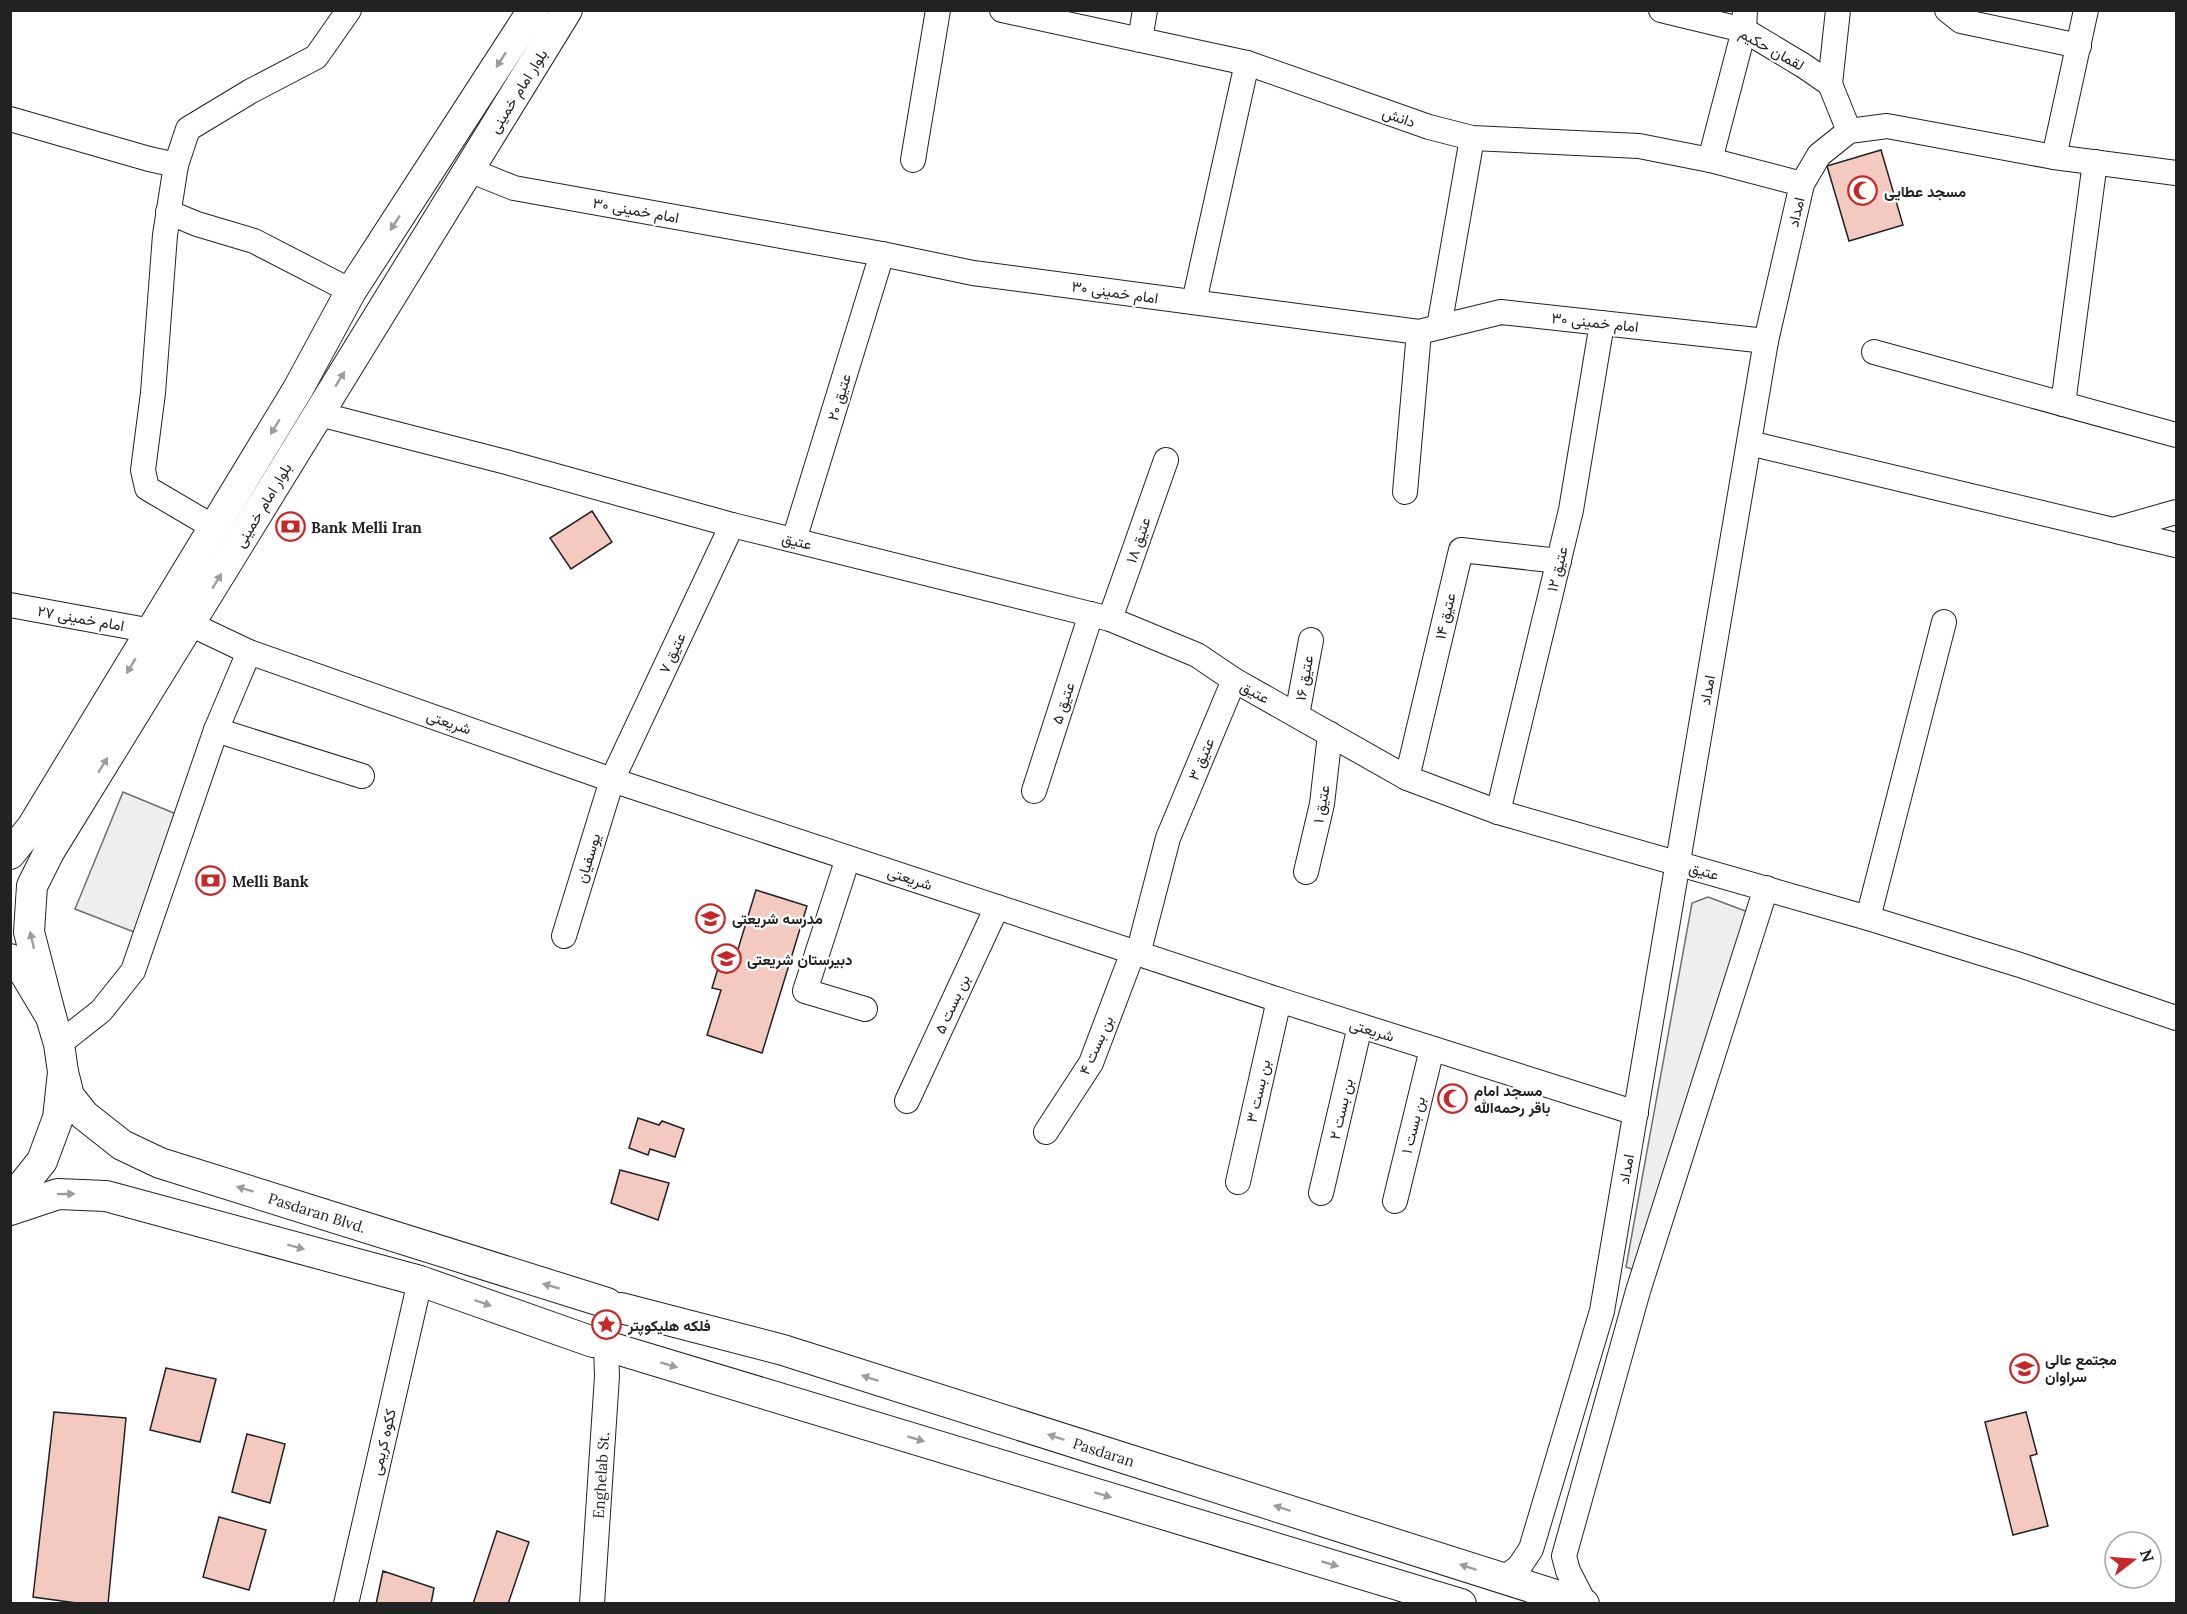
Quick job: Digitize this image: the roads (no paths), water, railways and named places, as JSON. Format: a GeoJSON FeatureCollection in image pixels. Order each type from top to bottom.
{"type":"FeatureCollection","features":[{"type":"Feature","properties":{"kind":"main road","name":"بلوار امام خمینی"},"geometry":{"type":"LineString","coordinates":[[12,849],[32,827],[215,528],[290,402],[351,291],[533,10]]}},
{"type":"Feature","properties":{"kind":"main road","name":"بلوار امام خمینی"},"geometry":{"type":"LineString","coordinates":[[58,1044],[29,932],[33,886],[49,852],[567,10]]}},
{"type":"Feature","properties":{"kind":"main road"},"geometry":{"type":"LineString","coordinates":[[290,402],[319,414]]}},
{"type":"Feature","properties":{"kind":"main road"},"geometry":{"type":"LineString","coordinates":[[10,959],[21,967],[58,1044],[58,1118],[42,1161],[10,1201]]}},
{"type":"Feature","properties":{"kind":"main road","name":"Pasdaran Blvd."},"geometry":{"type":"LineString","coordinates":[[58,1044],[69,1096],[84,1115],[122,1145],[150,1158],[614,1306]]}},
{"type":"Feature","properties":{"kind":"main road"},"geometry":{"type":"LineString","coordinates":[[10,1210],[58,1194],[106,1196],[420,1281],[604,1346],[1461,1604]]}},
{"type":"Feature","properties":{"kind":"main road"},"geometry":{"type":"LineString","coordinates":[[604,1346],[620,1345],[629,1334],[630,1320],[614,1306]]}},
{"type":"Feature","properties":{"kind":"main road","name":"Pasdaran"},"geometry":{"type":"LineString","coordinates":[[614,1306],[783,1350],[1585,1604]]}},
{"type":"Feature","properties":{"kind":"street"},"geometry":{"type":"LineString","coordinates":[[215,528],[147,488],[143,470],[153,393],[165,235],[176,165],[188,129],[250,91],[316,57],[349,10]]}},
{"type":"Feature","properties":{"kind":"street"},"geometry":{"type":"LineString","coordinates":[[913,160],[938,10]]}},
{"type":"Feature","properties":{"kind":"street","name":"دانش"},"geometry":{"type":"LineString","coordinates":[[1002,10],[1247,63],[1429,127],[1472,138],[1639,146],[1710,160],[1802,184]]}},
{"type":"Feature","properties":{"kind":"street"},"geometry":{"type":"LineString","coordinates":[[1140,40],[1145,10]]}},
{"type":"Feature","properties":{"kind":"street","name":"لقمان حکیم"},"geometry":{"type":"LineString","coordinates":[[1661,10],[1745,20],[1830,84]]}},
{"type":"Feature","properties":{"kind":"street"},"geometry":{"type":"LineString","coordinates":[[1838,10],[1830,84],[1849,131],[1887,126],[2054,157],[2176,173]]}},
{"type":"Feature","properties":{"kind":"street"},"geometry":{"type":"LineString","coordinates":[[1947,10],[1960,21],[2079,46]]}},
{"type":"Feature","properties":{"kind":"street"},"geometry":{"type":"LineString","coordinates":[[2054,157],[2086,10]]}},
{"type":"Feature","properties":{"kind":"street"},"geometry":{"type":"LineString","coordinates":[[1710,160],[1745,20]]}},
{"type":"Feature","properties":{"kind":"street"},"geometry":{"type":"LineString","coordinates":[[1194,303],[1247,63]]}},
{"type":"Feature","properties":{"kind":"street"},"geometry":{"type":"LineString","coordinates":[[10,119],[176,165]]}},
{"type":"Feature","properties":{"kind":"street","name":"امداد"},"geometry":{"type":"LineString","coordinates":[[1504,1578],[1519,1567],[1531,1548],[1602,1311],[1766,341],[1802,184],[1819,155],[1849,131]]}},
{"type":"Feature","properties":{"kind":"street"},"geometry":{"type":"LineString","coordinates":[[1406,492],[1429,330],[1472,138]]}},
{"type":"Feature","properties":{"kind":"street"},"geometry":{"type":"LineString","coordinates":[[2063,404],[2095,162]]}},
{"type":"Feature","properties":{"kind":"street","name":"امام خمینی ۳۰"},"geometry":{"type":"LineString","coordinates":[[469,170],[514,188],[882,254],[973,273],[1194,303],[1429,330],[1502,312],[1766,341]]}},
{"type":"Feature","properties":{"kind":"street"},"geometry":{"type":"LineString","coordinates":[[168,212],[197,224],[254,241],[351,291]]}},
{"type":"Feature","properties":{"kind":"street","name":"عتیق ۲۰"},"geometry":{"type":"LineString","coordinates":[[794,540],[882,254]]}},
{"type":"Feature","properties":{"kind":"street","name":"عتیق ۱۲"},"geometry":{"type":"LineString","coordinates":[[1498,812],[1571,510],[1602,323]]}},
{"type":"Feature","properties":{"kind":"street"},"geometry":{"type":"LineString","coordinates":[[1874,352],[2176,435]]}},
{"type":"Feature","properties":{"kind":"street","name":"عتیق"},"geometry":{"type":"LineString","coordinates":[[319,414],[506,462],[732,525],[1101,617],[1197,655],[1234,680],[1407,777],[1498,812],[1868,918],[2020,965],[2176,1018]]}},
{"type":"Feature","properties":{"kind":"street"},"geometry":{"type":"LineString","coordinates":[[1749,443],[2176,545]]}},
{"type":"Feature","properties":{"kind":"street","name":"عتیق ۱۸"},"geometry":{"type":"LineString","coordinates":[[1101,617],[1166,460]]}},
{"type":"Feature","properties":{"kind":"street"},"geometry":{"type":"LineString","coordinates":[[2114,530],[2176,512]]}},
{"type":"Feature","properties":{"kind":"street","name":"عتیق ۷"},"geometry":{"type":"LineString","coordinates":[[612,780],[732,525]]}},
{"type":"Feature","properties":{"kind":"street","name":"عتیق ۱۴"},"geometry":{"type":"LineString","coordinates":[[1407,777],[1461,550],[1559,561]]}},
{"type":"Feature","properties":{"kind":"street","name":"امام خمینی ۲۷"},"geometry":{"type":"LineString","coordinates":[[10,605],[152,631]]}},
{"type":"Feature","properties":{"kind":"street","name":"عتیق ۵"},"geometry":{"type":"LineString","coordinates":[[1034,791],[1101,617]]}},
{"type":"Feature","properties":{"kind":"street"},"geometry":{"type":"LineString","coordinates":[[1868,918],[1944,622]]}},
{"type":"Feature","properties":{"kind":"street","name":"شریعتی"},"geometry":{"type":"LineString","coordinates":[[190,624],[249,652],[612,780],[1279,1000],[1636,1113]]}},
{"type":"Feature","properties":{"kind":"street","name":"عتیق ۱۶"},"geometry":{"type":"LineString","coordinates":[[1297,715],[1311,640]]}},
{"type":"Feature","properties":{"kind":"street"},"geometry":{"type":"LineString","coordinates":[[58,1044],[101,1011],[134,971],[216,730],[249,652]]}},
{"type":"Feature","properties":{"kind":"street","name":"عتیق ۳"},"geometry":{"type":"LineString","coordinates":[[1136,953],[1168,838],[1234,680]]}},
{"type":"Feature","properties":{"kind":"street"},"geometry":{"type":"LineString","coordinates":[[216,730],[362,776]]}},
{"type":"Feature","properties":{"kind":"street","name":"عتیق ۱"},"geometry":{"type":"LineString","coordinates":[[1306,872],[1322,804],[1330,734]]}},
{"type":"Feature","properties":{"kind":"street","name":"یوسفیان"},"geometry":{"type":"LineString","coordinates":[[564,936],[612,780]]}},
{"type":"Feature","properties":{"kind":"street"},"geometry":{"type":"LineString","coordinates":[[848,858],[805,991],[866,1009]]}},
{"type":"Feature","properties":{"kind":"street"},"geometry":{"type":"LineString","coordinates":[[1585,1604],[1568,1571],[1564,1556],[1638,1291],[1766,888]]}},
{"type":"Feature","properties":{"kind":"street","name":"بن بست ۵"},"geometry":{"type":"LineString","coordinates":[[907,1101],[997,907]]}},
{"type":"Feature","properties":{"kind":"street","name":"بن بست ۴"},"geometry":{"type":"LineString","coordinates":[[1046,1132],[1091,1063],[1136,953]]}},
{"type":"Feature","properties":{"kind":"street","name":"بن بست ۳"},"geometry":{"type":"LineString","coordinates":[[1238,1182],[1279,1000]]}},
{"type":"Feature","properties":{"kind":"street","name":"بن بست ۲"},"geometry":{"type":"LineString","coordinates":[[1321,1192],[1360,1026]]}},
{"type":"Feature","properties":{"kind":"street","name":"بن بست ۱"},"geometry":{"type":"LineString","coordinates":[[1395,1201],[1432,1048]]}},
{"type":"Feature","properties":{"kind":"street","name":"ککوه کریمی"},"geometry":{"type":"LineString","coordinates":[[346,1604],[420,1281]]}},
{"type":"Feature","properties":{"kind":"street"},"geometry":{"type":"LineString","coordinates":[[1606,1282],[1638,1291]]}},
{"type":"Feature","properties":{"kind":"street","name":"Enghelab St."},"geometry":{"type":"LineString","coordinates":[[592,1604],[607,1376],[604,1346]]}},
{"type":"Feature","properties":{"kind":"place","name":"مسجد عطایی"},"geometry":{"type":"Point","coordinates":[1863,191]}},
{"type":"Feature","properties":{"kind":"place","name":"Bank Melli Iran"},"geometry":{"type":"Point","coordinates":[290,527]}},
{"type":"Feature","properties":{"kind":"place","name":"Melli Bank"},"geometry":{"type":"Point","coordinates":[211,881]}},
{"type":"Feature","properties":{"kind":"place","name":"مدرسه شریعتی"},"geometry":{"type":"Point","coordinates":[711,918]}},
{"type":"Feature","properties":{"kind":"place","name":"دبیرستان شریعتی"},"geometry":{"type":"Point","coordinates":[726,959]}},
{"type":"Feature","properties":{"kind":"place","name":"مسجد امام باقر رحمه‌الله"},"geometry":{"type":"Point","coordinates":[1453,1099]}},
{"type":"Feature","properties":{"kind":"place","name":"فلکه هلیکوپتر"},"geometry":{"type":"Point","coordinates":[607,1325]}},
{"type":"Feature","properties":{"kind":"place","name":"مجتمع عالی سراوان"},"geometry":{"type":"Point","coordinates":[2024,1368]}}]}
